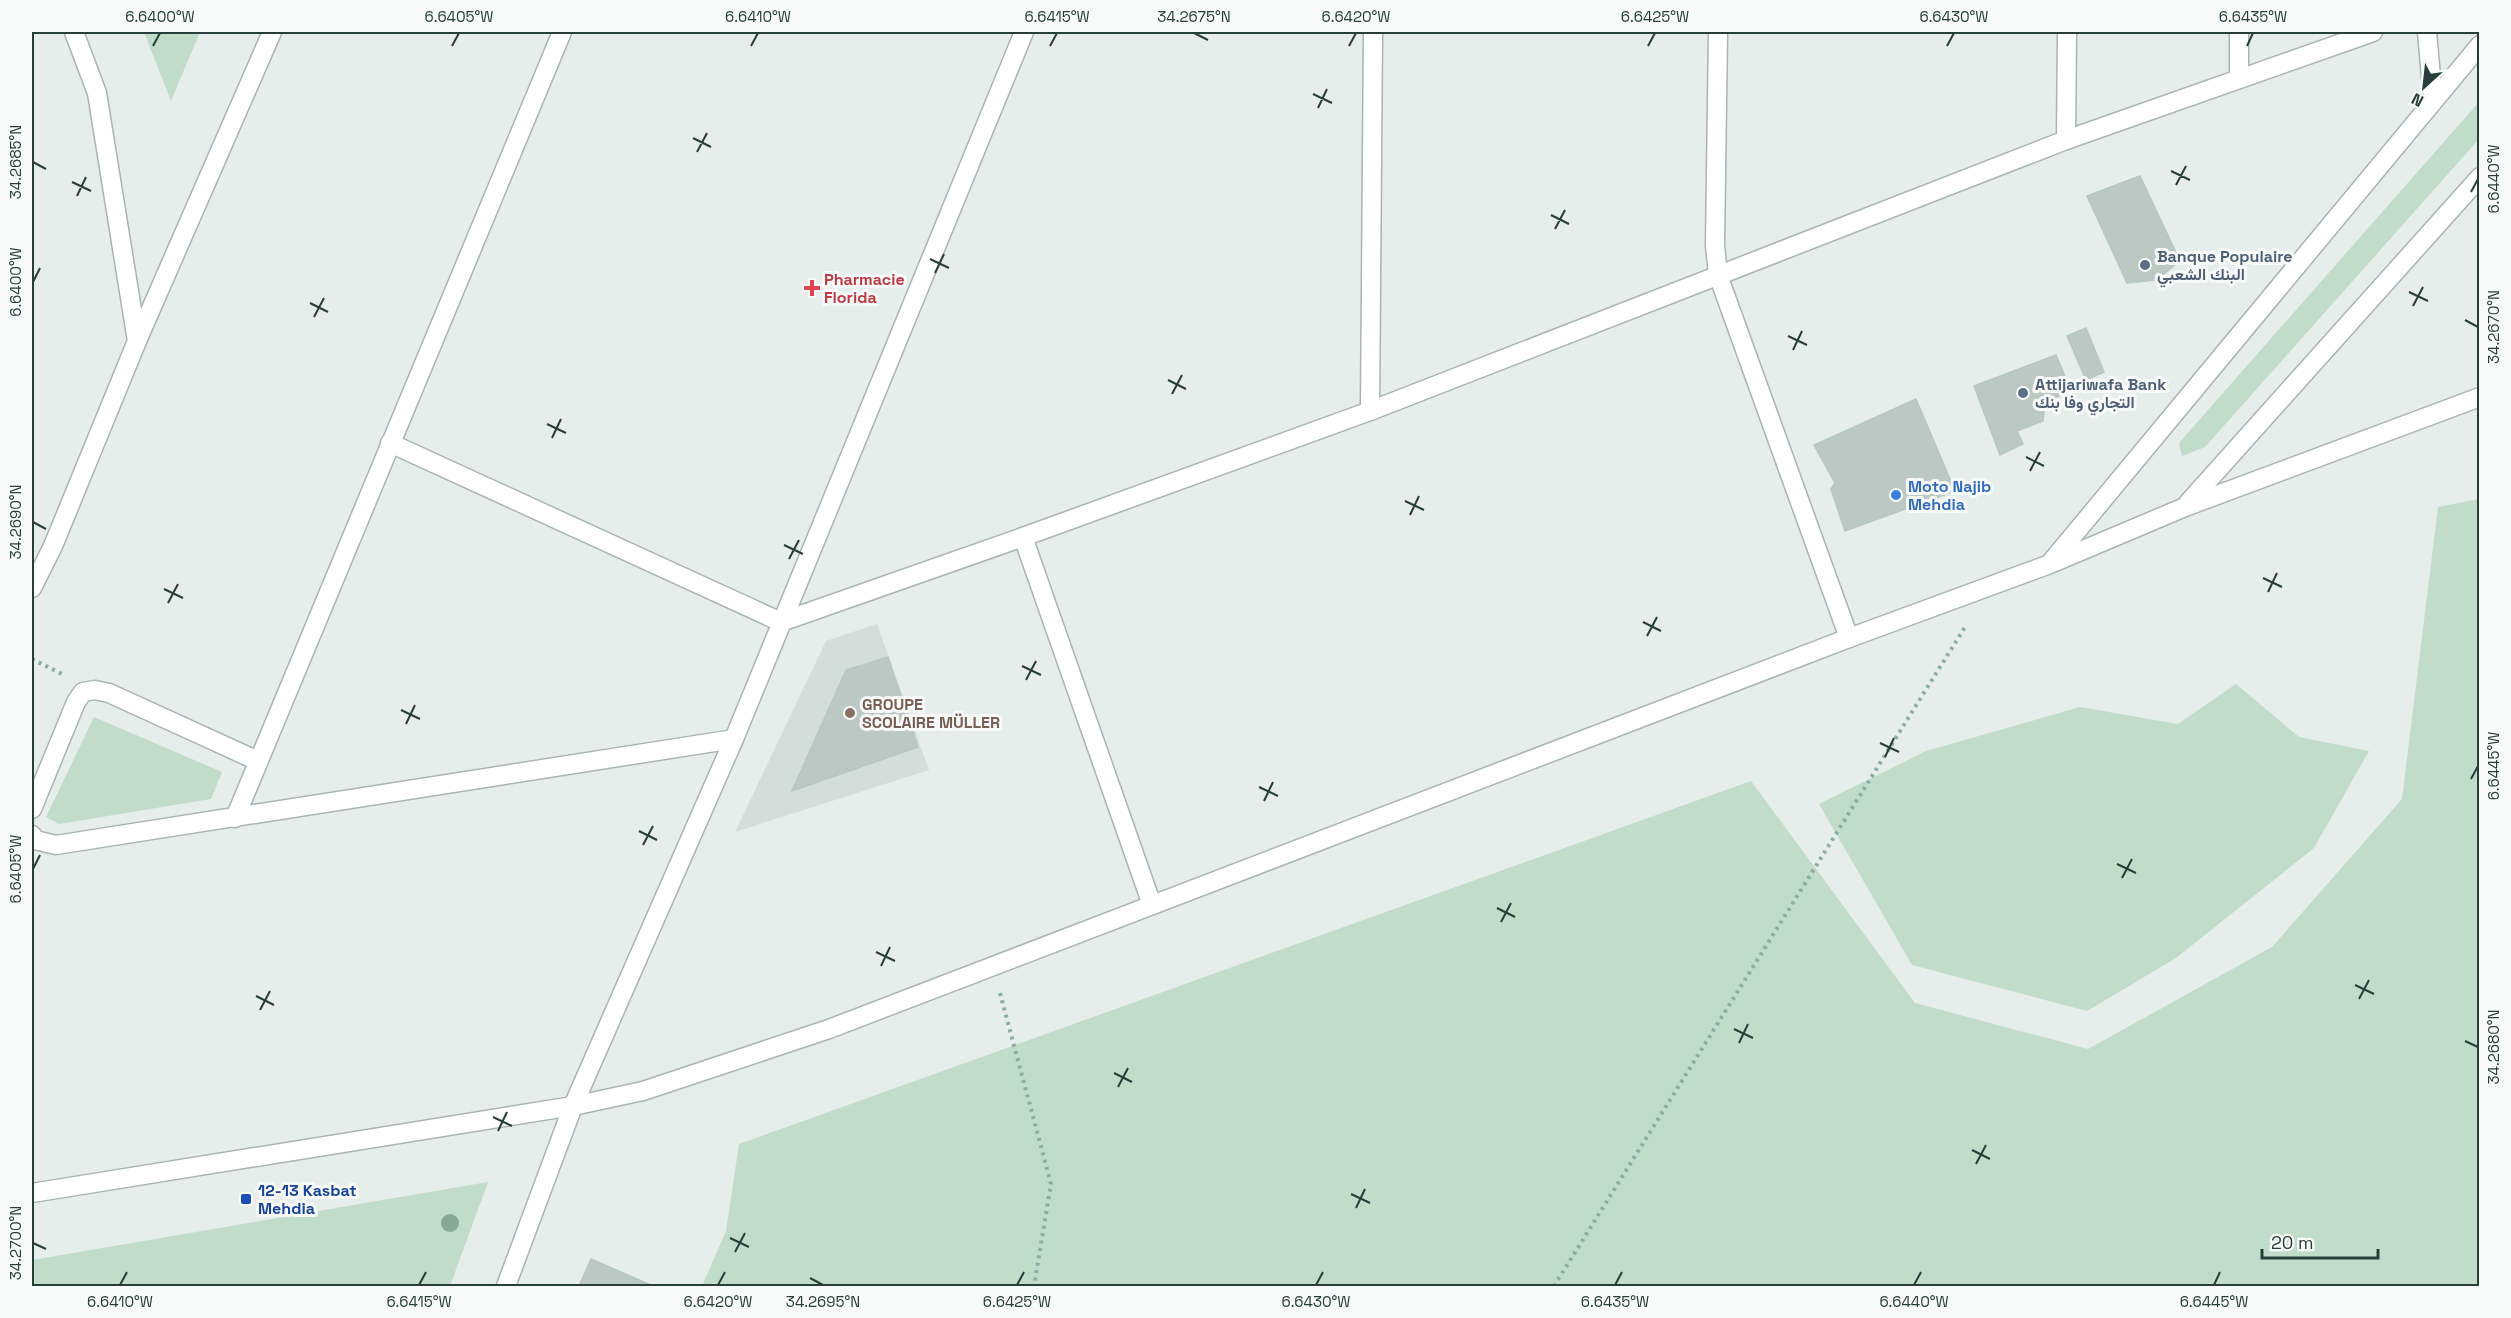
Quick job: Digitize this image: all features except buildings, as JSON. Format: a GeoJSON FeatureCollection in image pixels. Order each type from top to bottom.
{"type":"FeatureCollection","features":[{"type":"Feature","properties":{"kind":"street"},"geometry":{"type":"LineString","coordinates":[[74,32],[97,93],[136,341]]}},
{"type":"Feature","properties":{"kind":"street"},"geometry":{"type":"LineString","coordinates":[[32,588],[53,546],[136,341],[272,32]]}},
{"type":"Feature","properties":{"kind":"street"},"geometry":{"type":"LineString","coordinates":[[236,818],[562,32]]}},
{"type":"Feature","properties":{"kind":"street"},"geometry":{"type":"LineString","coordinates":[[506,1287],[573,1106],[734,739],[1024,32]]}},
{"type":"Feature","properties":{"kind":"street"},"geometry":{"type":"LineString","coordinates":[[1370,411],[1373,32]]}},
{"type":"Feature","properties":{"kind":"street"},"geometry":{"type":"LineString","coordinates":[[1718,32],[1715,245],[1718,275],[1849,638]]}},
{"type":"Feature","properties":{"kind":"street"},"geometry":{"type":"LineString","coordinates":[[2066,140],[2067,32]]}},
{"type":"Feature","properties":{"kind":"street"},"geometry":{"type":"LineString","coordinates":[[2239,32],[2239,80]]}},
{"type":"Feature","properties":{"kind":"street"},"geometry":{"type":"LineString","coordinates":[[390,443],[781,622],[1370,411],[2066,140],[2373,32]]}},
{"type":"Feature","properties":{"kind":"street"},"geometry":{"type":"LineString","coordinates":[[2427,32],[2433,99]]}},
{"type":"Feature","properties":{"kind":"street"},"geometry":{"type":"LineString","coordinates":[[2050,564],[2480,45]]}},
{"type":"Feature","properties":{"kind":"street"},"geometry":{"type":"LineString","coordinates":[[2185,507],[2480,177]]}},
{"type":"Feature","properties":{"kind":"street"},"geometry":{"type":"LineString","coordinates":[[32,1193],[573,1106],[643,1091],[829,1029],[1849,638],[2050,564],[2185,507],[2480,397]]}},
{"type":"Feature","properties":{"kind":"street"},"geometry":{"type":"LineString","coordinates":[[1023,537],[1152,905]]}},
{"type":"Feature","properties":{"kind":"street"},"geometry":{"type":"LineString","coordinates":[[32,809],[76,702],[83,692],[95,690],[109,693],[258,761]]}},
{"type":"Feature","properties":{"kind":"street"},"geometry":{"type":"LineString","coordinates":[[32,835],[35,840],[56,845],[734,739]]}},
{"type":"Feature","properties":{"kind":"path"},"geometry":{"type":"LineString","coordinates":[[1554,1287],[1965,626]]}},
{"type":"Feature","properties":{"kind":"path"},"geometry":{"type":"LineString","coordinates":[[992,966],[1052,1184],[1034,1287]]}},
{"type":"Feature","properties":{"kind":"shaded area","name":"GROUPE SCOLAIRE MÜLLER"},"geometry":{"type":"Polygon","coordinates":[[[877,624],[929,770],[735,832],[826,641],[877,624]]]}},
{"type":"Feature","properties":{"kind":"green space"},"geometry":{"type":"Polygon","coordinates":[[[144,32],[200,32],[171,101],[144,32]]]}},
{"type":"Feature","properties":{"kind":"green space"},"geometry":{"type":"Polygon","coordinates":[[[2479,102],[2479,139],[2205,447],[2182,456],[2179,443],[2479,102]]]}},
{"type":"Feature","properties":{"kind":"green space"},"geometry":{"type":"Polygon","coordinates":[[[2479,499],[2479,1286],[702,1286],[726,1231],[739,1144],[1751,781],[1915,1003],[2088,1049],[2272,947],[2402,799],[2438,507],[2479,499]]]}},
{"type":"Feature","properties":{"kind":"green space"},"geometry":{"type":"Polygon","coordinates":[[[2236,684],[2299,737],[2369,751],[2314,848],[2176,958],[2087,1011],[1912,965],[1819,804],[1926,751],[2080,707],[2178,724],[2236,684]]]}},
{"type":"Feature","properties":{"kind":"green space"},"geometry":{"type":"Polygon","coordinates":[[[94,717],[222,772],[211,799],[59,824],[46,817],[94,717]]]}},
{"type":"Feature","properties":{"kind":"green space"},"geometry":{"type":"Polygon","coordinates":[[[488,1182],[450,1286],[32,1286],[32,1260],[488,1182]]]}},
{"type":"Feature","properties":{"kind":"place","name":"Banque Populaire البنك الشعبي"},"geometry":{"type":"Point","coordinates":[2145,265]}},
{"type":"Feature","properties":{"kind":"place","name":"Pharmacie Florida"},"geometry":{"type":"Point","coordinates":[812,288]}},
{"type":"Feature","properties":{"kind":"place","name":"Attijariwafa Bank التجاري وفا بنك"},"geometry":{"type":"Point","coordinates":[2023,393]}},
{"type":"Feature","properties":{"kind":"place","name":"Moto Najib Mehdia"},"geometry":{"type":"Point","coordinates":[1896,495]}},
{"type":"Feature","properties":{"kind":"place","name":"GROUPE SCOLAIRE MÜLLER"},"geometry":{"type":"Point","coordinates":[850,713]}},
{"type":"Feature","properties":{"kind":"place","name":"12-13 Kasbat Mehdia"},"geometry":{"type":"Point","coordinates":[246,1199]}}]}
